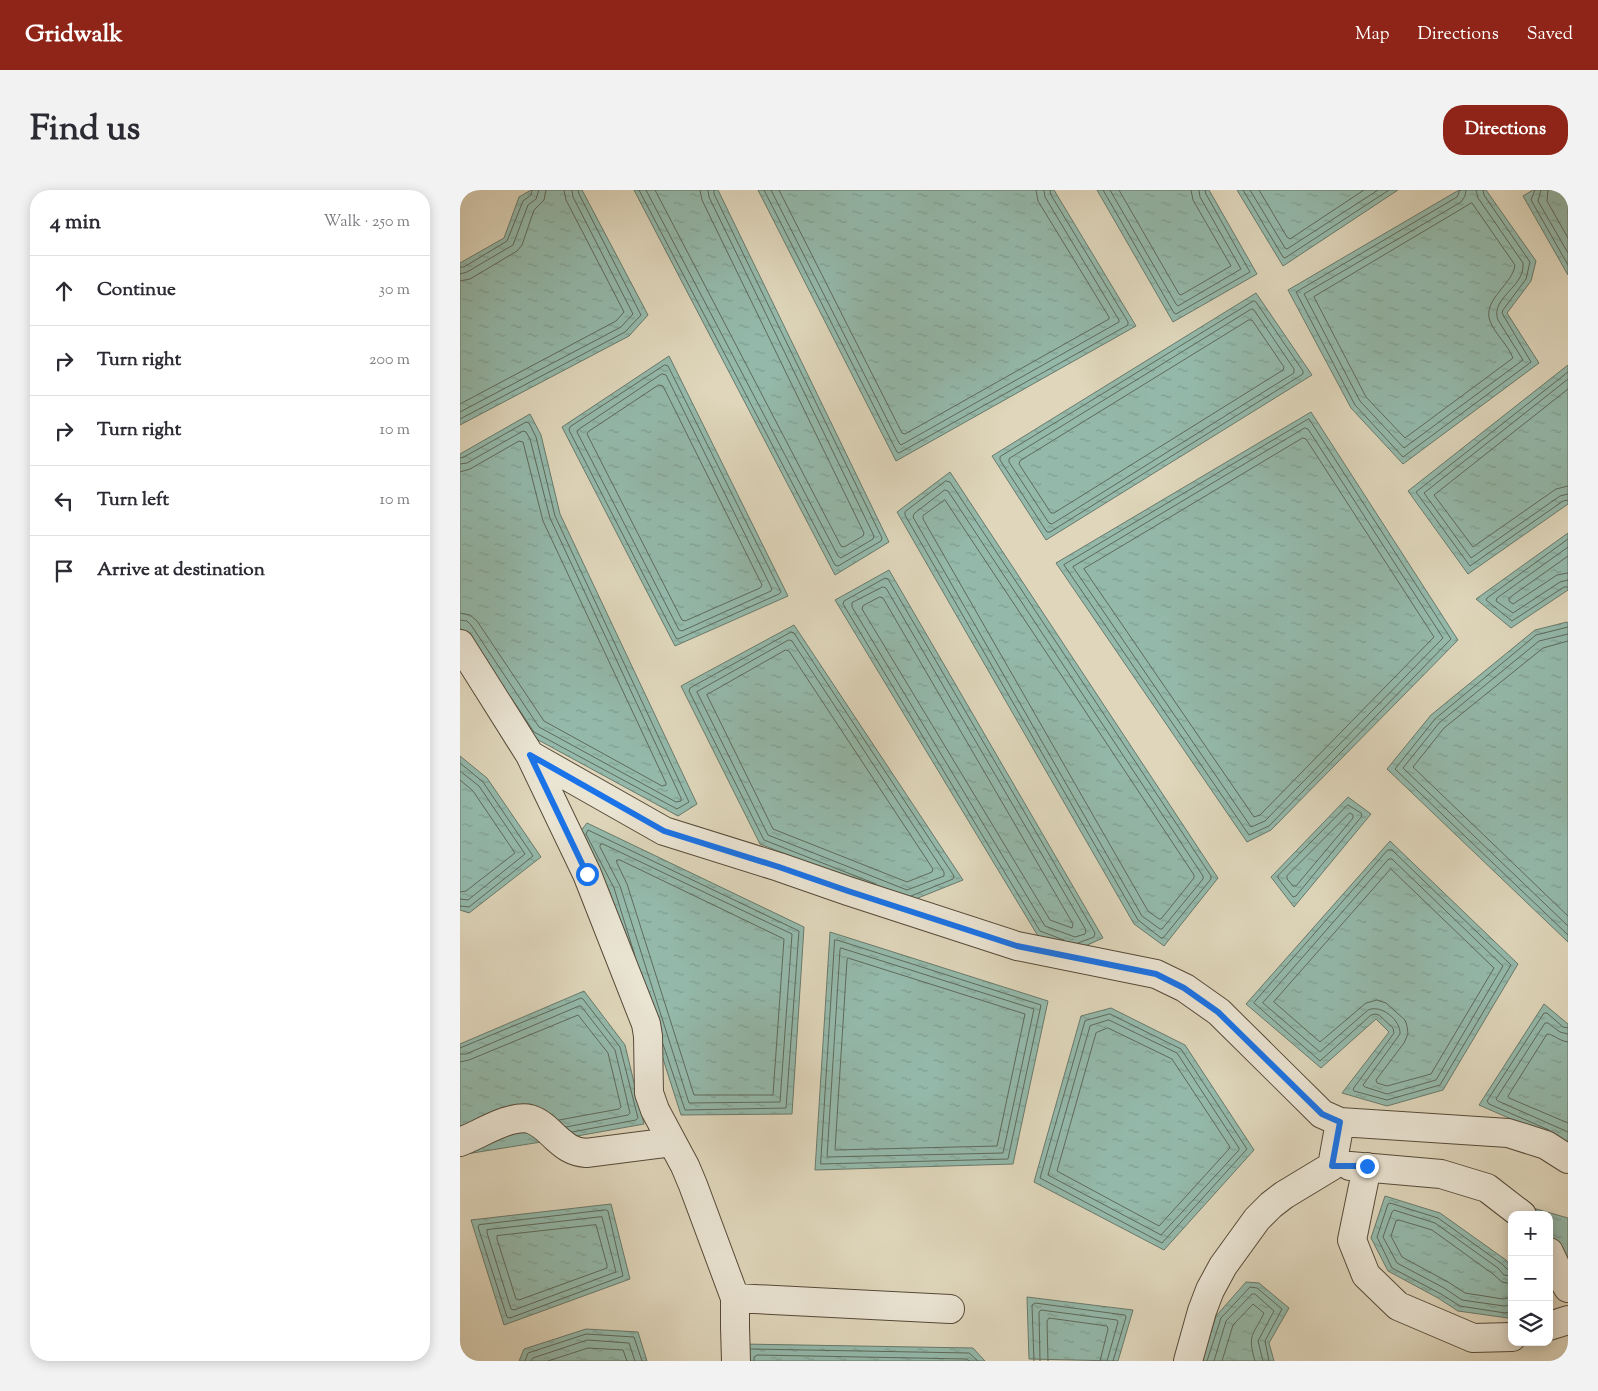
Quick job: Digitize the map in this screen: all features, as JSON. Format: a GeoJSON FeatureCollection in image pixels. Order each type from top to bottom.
{"type":"FeatureCollection","features":[{"type":"Feature","properties":{"kind":"street"},"geometry":{"type":"LineString","coordinates":[[460,644],[530,755],[587,874],[641,1009],[648,1036],[649,1093],[655,1110],[693,1185],[735,1298],[736,1361]]}},
{"type":"Feature","properties":{"kind":"street"},"geometry":{"type":"LineString","coordinates":[[530,755],[664,831],[1017,946],[1156,974],[1184,988],[1218,1012],[1322,1114],[1340,1122],[1508,1133],[1546,1145],[1568,1159]]}},
{"type":"Feature","properties":{"kind":"street"},"geometry":{"type":"LineString","coordinates":[[460,1142],[503,1123],[517,1119],[529,1119],[540,1124],[569,1149],[577,1152],[586,1153],[672,1142]]}},
{"type":"Feature","properties":{"kind":"street"},"geometry":{"type":"LineString","coordinates":[[1332,1166],[1340,1122]]}},
{"type":"Feature","properties":{"kind":"street"},"geometry":{"type":"LineString","coordinates":[[1188,1361],[1202,1311],[1222,1266],[1271,1205],[1332,1166],[1367,1166],[1441,1174],[1487,1188],[1517,1211]]}},
{"type":"Feature","properties":{"kind":"street"},"geometry":{"type":"LineString","coordinates":[[1367,1166],[1352,1240],[1366,1275],[1398,1306],[1473,1338],[1508,1337]]}},
{"type":"Feature","properties":{"kind":"street"},"geometry":{"type":"LineString","coordinates":[[1551,1256],[1568,1288]]}},
{"type":"Feature","properties":{"kind":"street"},"geometry":{"type":"LineString","coordinates":[[735,1298],[950,1309]]}},
{"type":"Feature","properties":{"kind":"street"},"geometry":{"type":"LineString","coordinates":[[1553,1325],[1568,1320]]}},
{"type":"Feature","properties":{"kind":"water"},"geometry":{"type":"Polygon","coordinates":[[[531,190],[582,190],[648,315],[629,336],[460,425],[460,263],[504,238],[519,197],[531,190]]]}},
{"type":"Feature","properties":{"kind":"water"},"geometry":{"type":"Polygon","coordinates":[[[634,190],[718,190],[889,542],[835,575],[634,190]]]}},
{"type":"Feature","properties":{"kind":"water"},"geometry":{"type":"Polygon","coordinates":[[[758,190],[1054,190],[1136,326],[896,461],[758,190]]]}},
{"type":"Feature","properties":{"kind":"water"},"geometry":{"type":"Polygon","coordinates":[[[1097,190],[1209,190],[1257,274],[1173,322],[1097,190]]]}},
{"type":"Feature","properties":{"kind":"water"},"geometry":{"type":"Polygon","coordinates":[[[1237,190],[1398,190],[1283,266],[1237,190]]]}},
{"type":"Feature","properties":{"kind":"water"},"geometry":{"type":"Polygon","coordinates":[[[1459,190],[1486,190],[1536,261],[1531,281],[1507,313],[1539,363],[1403,464],[1351,408],[1288,290],[1459,190]]]}},
{"type":"Feature","properties":{"kind":"water"},"geometry":{"type":"Polygon","coordinates":[[[1533,190],[1568,190],[1568,275],[1523,196],[1533,190]]]}},
{"type":"Feature","properties":{"kind":"water"},"geometry":{"type":"Polygon","coordinates":[[[1256,293],[1312,375],[1046,540],[992,456],[1256,293]]]}},
{"type":"Feature","properties":{"kind":"water"},"geometry":{"type":"Polygon","coordinates":[[[669,356],[788,596],[675,646],[562,427],[669,356]]]}},
{"type":"Feature","properties":{"kind":"water"},"geometry":{"type":"Polygon","coordinates":[[[1568,365],[1568,504],[1468,574],[1408,491],[1568,365]]]}},
{"type":"Feature","properties":{"kind":"water"},"geometry":{"type":"Polygon","coordinates":[[[1311,412],[1458,640],[1271,830],[1247,842],[1056,563],[1311,412]]]}},
{"type":"Feature","properties":{"kind":"water"},"geometry":{"type":"Polygon","coordinates":[[[530,414],[541,435],[560,514],[697,804],[678,816],[531,736],[460,628],[460,454],[530,414]]]}},
{"type":"Feature","properties":{"kind":"water"},"geometry":{"type":"Polygon","coordinates":[[[950,472],[1218,878],[1164,946],[1134,924],[897,512],[950,472]]]}},
{"type":"Feature","properties":{"kind":"water"},"geometry":{"type":"Polygon","coordinates":[[[1568,533],[1568,590],[1511,628],[1476,599],[1568,533]]]}},
{"type":"Feature","properties":{"kind":"water"},"geometry":{"type":"Polygon","coordinates":[[[889,570],[1103,938],[1076,950],[1038,936],[835,600],[889,570]]]}},
{"type":"Feature","properties":{"kind":"water"},"geometry":{"type":"Polygon","coordinates":[[[1567,622],[1568,942],[1387,769],[1431,715],[1535,630],[1567,622]]]}},
{"type":"Feature","properties":{"kind":"water"},"geometry":{"type":"Polygon","coordinates":[[[794,625],[963,880],[908,902],[760,844],[681,686],[794,625]]]}},
{"type":"Feature","properties":{"kind":"water"},"geometry":{"type":"Polygon","coordinates":[[[460,756],[487,778],[541,857],[469,913],[460,910],[460,756]]]}},
{"type":"Feature","properties":{"kind":"water"},"geometry":{"type":"Polygon","coordinates":[[[1348,797],[1371,814],[1294,907],[1271,877],[1348,797]]]}},
{"type":"Feature","properties":{"kind":"water"},"geometry":{"type":"Polygon","coordinates":[[[587,823],[804,927],[792,1114],[681,1115],[609,890],[580,832],[587,823]]]}},
{"type":"Feature","properties":{"kind":"water"},"geometry":{"type":"Polygon","coordinates":[[[1390,841],[1518,964],[1443,1090],[1387,1106],[1342,1093],[1389,1032],[1376,1019],[1321,1068],[1246,1004],[1390,841]]]}},
{"type":"Feature","properties":{"kind":"water"},"geometry":{"type":"Polygon","coordinates":[[[830,932],[1048,1001],[1013,1164],[815,1170],[830,932]]]}},
{"type":"Feature","properties":{"kind":"water"},"geometry":{"type":"Polygon","coordinates":[[[584,991],[625,1045],[644,1124],[460,1155],[460,1044],[584,991]]]}},
{"type":"Feature","properties":{"kind":"water"},"geometry":{"type":"Polygon","coordinates":[[[1544,1004],[1568,1024],[1568,1144],[1479,1105],[1544,1004]]]}},
{"type":"Feature","properties":{"kind":"water"},"geometry":{"type":"Polygon","coordinates":[[[1111,1008],[1185,1045],[1254,1150],[1164,1250],[1034,1182],[1081,1016],[1111,1008]]]}},
{"type":"Feature","properties":{"kind":"water"},"geometry":{"type":"Polygon","coordinates":[[[1385,1196],[1440,1213],[1508,1262],[1508,1318],[1458,1311],[1388,1271],[1371,1238],[1385,1196]]]}},
{"type":"Feature","properties":{"kind":"water"},"geometry":{"type":"Polygon","coordinates":[[[1494,1197],[1543,1211],[1508,1211],[1494,1197]]]}},
{"type":"Feature","properties":{"kind":"water"},"geometry":{"type":"Polygon","coordinates":[[[611,1204],[630,1279],[504,1325],[471,1220],[611,1204]]]}},
{"type":"Feature","properties":{"kind":"water"},"geometry":{"type":"Polygon","coordinates":[[[1553,1214],[1568,1218],[1568,1298],[1553,1278],[1553,1214]]]}},
{"type":"Feature","properties":{"kind":"water"},"geometry":{"type":"Polygon","coordinates":[[[1246,1282],[1259,1283],[1289,1308],[1269,1343],[1274,1361],[1202,1361],[1216,1316],[1246,1282]]]}},
{"type":"Feature","properties":{"kind":"water"},"geometry":{"type":"Polygon","coordinates":[[[1027,1297],[1133,1310],[1118,1361],[1029,1359],[1027,1297]]]}},
{"type":"Feature","properties":{"kind":"water"},"geometry":{"type":"Polygon","coordinates":[[[586,1329],[638,1332],[647,1361],[519,1361],[524,1349],[586,1329]]]}},
{"type":"Feature","properties":{"kind":"water"},"geometry":{"type":"Polygon","coordinates":[[[742,1344],[973,1348],[985,1361],[743,1361],[742,1344]]]}},
{"type":"Feature","properties":{"kind":"route"},"geometry":{"type":"LineString","coordinates":[[587,874],[530,755],[664,831],[1017,946],[1156,974],[1184,988],[1218,1012],[1322,1114],[1340,1122],[1332,1166],[1367,1166]]}}]}
